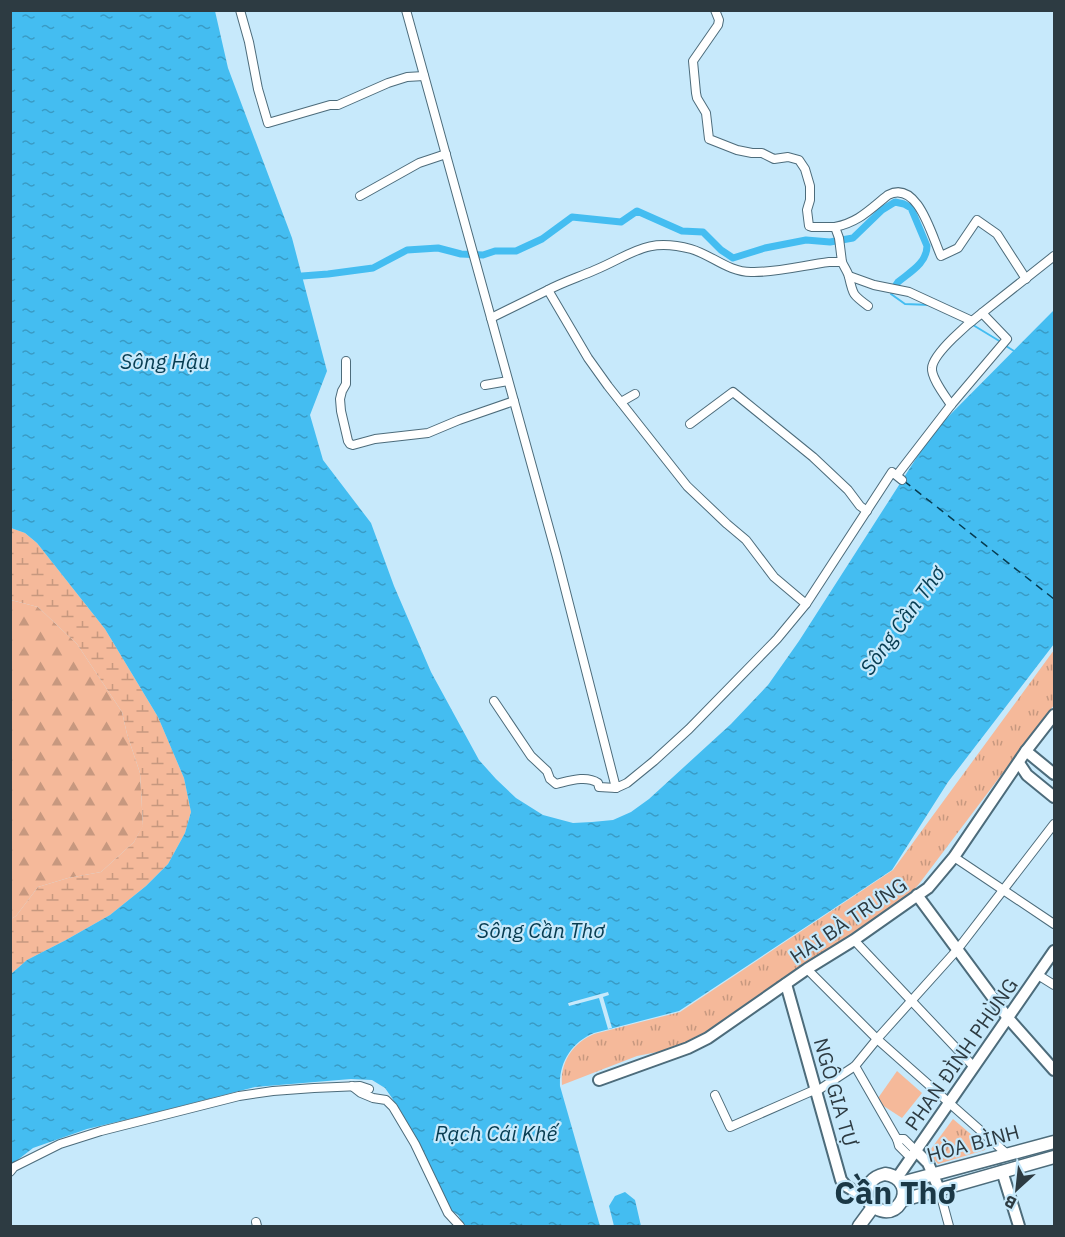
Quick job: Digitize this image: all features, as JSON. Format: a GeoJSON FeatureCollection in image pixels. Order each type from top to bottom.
{"type":"FeatureCollection","features":[{"type":"Feature","properties":{"kind":"main road","name":"HÒA BÌNH"},"geometry":{"type":"LineString","coordinates":[[899,1181],[1054,1142]]}},
{"type":"Feature","properties":{"kind":"main road","name":"HÒA BÌNH"},"geometry":{"type":"LineString","coordinates":[[903,1200],[1054,1157]]}},
{"type":"Feature","properties":{"kind":"main road"},"geometry":{"type":"LineString","coordinates":[[859,1227],[870,1203],[869,1184],[873,1179],[885,1174],[899,1181],[904,1194],[903,1200],[896,1209],[884,1212],[870,1203]]}},
{"type":"Feature","properties":{"kind":"street"},"geometry":{"type":"LineString","coordinates":[[240,10],[268,123],[330,105],[338,105],[407,77],[424,76]]}},
{"type":"Feature","properties":{"kind":"street"},"geometry":{"type":"LineString","coordinates":[[406,10],[558,557],[616,788]]}},
{"type":"Feature","properties":{"kind":"street"},"geometry":{"type":"LineString","coordinates":[[715,10],[719,20],[718,25],[693,61],[696,93],[706,113],[709,139],[737,150],[762,153],[774,159],[788,157],[799,160],[805,169],[810,186],[810,200],[807,208],[809,226],[835,228],[849,224],[891,194],[903,193],[914,199],[919,206],[940,256],[957,249],[977,220],[996,234],[1026,279]]}},
{"type":"Feature","properties":{"kind":"street"},"geometry":{"type":"LineString","coordinates":[[360,196],[419,163],[446,154]]}},
{"type":"Feature","properties":{"kind":"street"},"geometry":{"type":"LineString","coordinates":[[835,228],[842,262],[849,276],[849,285],[860,300],[868,306]]}},
{"type":"Feature","properties":{"kind":"street"},"geometry":{"type":"LineString","coordinates":[[491,318],[560,283],[607,265],[639,249],[658,245],[692,249],[735,270],[751,272],[829,261],[842,262]]}},
{"type":"Feature","properties":{"kind":"street"},"geometry":{"type":"LineString","coordinates":[[951,405],[932,371],[936,357],[970,322],[1054,256]]}},
{"type":"Feature","properties":{"kind":"street"},"geometry":{"type":"LineString","coordinates":[[849,276],[865,283],[914,294],[970,322]]}},
{"type":"Feature","properties":{"kind":"street"},"geometry":{"type":"LineString","coordinates":[[548,290],[588,358],[687,486],[746,540],[774,576],[806,604]]}},
{"type":"Feature","properties":{"kind":"street"},"geometry":{"type":"LineString","coordinates":[[494,701],[531,756],[547,771],[556,784],[584,778],[593,779],[600,788],[616,788],[627,783],[689,729],[777,639],[806,604],[892,472],[900,478],[951,405],[1007,339],[982,313]]}},
{"type":"Feature","properties":{"kind":"street"},"geometry":{"type":"LineString","coordinates":[[346,361],[347,380],[340,399],[341,411],[348,441],[353,445],[375,439],[423,435],[514,401]]}},
{"type":"Feature","properties":{"kind":"street"},"geometry":{"type":"LineString","coordinates":[[485,385],[508,381]]}},
{"type":"Feature","properties":{"kind":"street"},"geometry":{"type":"LineString","coordinates":[[690,424],[733,392],[813,457],[867,511]]}},
{"type":"Feature","properties":{"kind":"street"},"geometry":{"type":"LineString","coordinates":[[621,402],[635,394]]}},
{"type":"Feature","properties":{"kind":"street","name":"HAI BÀ TRƯNG"},"geometry":{"type":"LineString","coordinates":[[599,1080],[688,1048],[708,1038],[928,888],[954,857],[1026,751],[1054,715]]}},
{"type":"Feature","properties":{"kind":"street"},"geometry":{"type":"LineString","coordinates":[[1026,751],[1054,774]]}},
{"type":"Feature","properties":{"kind":"street"},"geometry":{"type":"LineString","coordinates":[[1019,763],[1027,775],[1054,797]]}},
{"type":"Feature","properties":{"kind":"street"},"geometry":{"type":"LineString","coordinates":[[715,1095],[730,1127],[812,1091],[817,1091],[855,1066],[957,950],[1054,824]]}},
{"type":"Feature","properties":{"kind":"street"},"geometry":{"type":"LineString","coordinates":[[954,857],[1054,924]]}},
{"type":"Feature","properties":{"kind":"street"},"geometry":{"type":"LineString","coordinates":[[916,895],[1008,1018],[1054,1070]]}},
{"type":"Feature","properties":{"kind":"street"},"geometry":{"type":"LineString","coordinates":[[854,940],[974,1066]]}},
{"type":"Feature","properties":{"kind":"street","name":"PHAN ĐÌNH PHÙNG"},"geometry":{"type":"LineString","coordinates":[[899,1181],[914,1154],[1054,951]]}},
{"type":"Feature","properties":{"kind":"street"},"geometry":{"type":"LineString","coordinates":[[807,969],[877,1039],[1007,1154]]}},
{"type":"Feature","properties":{"kind":"street"},"geometry":{"type":"LineString","coordinates":[[1038,975],[1054,985]]}},
{"type":"Feature","properties":{"kind":"street","name":"NGÔ GIA TỰ"},"geometry":{"type":"LineString","coordinates":[[786,984],[841,1180],[870,1203]]}},
{"type":"Feature","properties":{"kind":"street"},"geometry":{"type":"LineString","coordinates":[[855,1066],[899,1146],[928,1163],[939,1190],[949,1227]]}},
{"type":"Feature","properties":{"kind":"street"},"geometry":{"type":"LineString","coordinates":[[352,1086],[361,1093],[386,1100],[393,1107],[415,1144],[448,1213],[460,1227]]}},
{"type":"Feature","properties":{"kind":"street"},"geometry":{"type":"LineString","coordinates":[[10,1172],[14,1167],[60,1144],[101,1131],[239,1096],[273,1091],[352,1086],[369,1089]]}},
{"type":"Feature","properties":{"kind":"street"},"geometry":{"type":"LineString","coordinates":[[1002,1172],[1018,1227]]}},
{"type":"Feature","properties":{"kind":"green space"},"geometry":{"type":"Polygon","coordinates":[[[11,528],[25,533],[37,543],[105,629],[158,717],[184,778],[191,812],[185,833],[168,864],[146,886],[110,915],[27,960],[11,974],[11,919],[16,916],[38,887],[68,878],[101,872],[134,842],[143,825],[140,773],[122,712],[77,644],[38,607],[11,600],[11,528]]]}},
{"type":"Feature","properties":{"kind":"green space"},"geometry":{"type":"Polygon","coordinates":[[[11,600],[38,607],[77,644],[122,712],[140,773],[143,826],[134,842],[101,872],[68,878],[38,887],[16,916],[11,919],[11,600]]]}},
{"type":"Feature","properties":{"kind":"green space"},"geometry":{"type":"Polygon","coordinates":[[[1054,650],[1054,705],[911,893],[703,1035],[667,1050],[637,1056],[562,1085],[563,1069],[569,1054],[587,1038],[594,1034],[680,1012],[893,870],[1054,650]]]}},
{"type":"Feature","properties":{"kind":"green space"},"geometry":{"type":"Polygon","coordinates":[[[897,1071],[922,1093],[902,1118],[876,1101],[897,1071]]]}},
{"type":"Feature","properties":{"kind":"green space"},"geometry":{"type":"Polygon","coordinates":[[[953,1119],[986,1147],[985,1150],[938,1164],[928,1153],[953,1119]]]}},
{"type":"Feature","properties":{"kind":"water","name":"Sông Hậu"},"geometry":{"type":"Polygon","coordinates":[[[11,11],[215,11],[228,68],[292,238],[327,371],[310,415],[323,460],[371,523],[394,586],[431,672],[479,760],[516,798],[543,815],[573,823],[613,820],[631,812],[649,799],[731,724],[768,685],[799,641],[933,432],[1054,310],[1054,644],[948,782],[892,870],[679,1011],[594,1033],[573,1047],[562,1069],[560,1086],[600,1226],[465,1226],[458,1215],[449,1209],[425,1158],[392,1098],[385,1088],[372,1080],[351,1079],[255,1087],[87,1129],[33,1148],[11,1165],[11,974],[27,960],[110,915],[146,886],[168,864],[185,833],[191,812],[184,778],[158,717],[105,629],[37,543],[25,533],[11,528],[11,11]]]}},
{"type":"Feature","properties":{"kind":"water"},"geometry":{"type":"Polygon","coordinates":[[[625,1192],[635,1200],[641,1226],[614,1226],[609,1206],[615,1196],[625,1192]]]}},
{"type":"Feature","properties":{"kind":"pier"},"geometry":{"type":"Polygon","coordinates":[[[608,992],[609,995],[603,997],[612,1028],[608,1029],[599,998],[569,1006],[568,1003],[608,992]]]}},
{"type":"Feature","properties":{"kind":"waterway"},"geometry":{"type":"LineString","coordinates":[[302,276],[373,268],[407,250],[438,248],[461,254],[483,255],[495,251],[516,251],[542,239],[572,217],[621,222],[637,211],[682,231],[703,232],[721,250],[733,258],[765,248],[806,240],[830,242],[853,238],[882,210],[895,202],[911,208],[927,246],[921,262],[896,285]]}},
{"type":"Feature","properties":{"kind":"waterway"},"geometry":{"type":"LineString","coordinates":[[891,294],[905,304],[930,305]]}},
{"type":"Feature","properties":{"kind":"waterway"},"geometry":{"type":"LineString","coordinates":[[973,325],[1001,342]]}},
{"type":"Feature","properties":{"kind":"waterway"},"geometry":{"type":"LineString","coordinates":[[1006,346],[1014,351]]}},
{"type":"Feature","properties":{"kind":"ferry route"},"geometry":{"type":"LineString","coordinates":[[904,481],[1054,599]]}},
{"type":"Feature","properties":{"kind":"district","name":"Cần Thơ"},"geometry":{"type":"Point","coordinates":[895,1192]}},
{"type":"Feature","properties":{"kind":"water label","name":"Sông Cần Thơ"},"geometry":{"type":"Point","coordinates":[902,620]}},
{"type":"Feature","properties":{"kind":"water label","name":"Sông Cần Thơ"},"geometry":{"type":"Point","coordinates":[541,930]}},
{"type":"Feature","properties":{"kind":"water label","name":"Rạch Cái Khế"},"geometry":{"type":"Point","coordinates":[496,1133]}}]}
